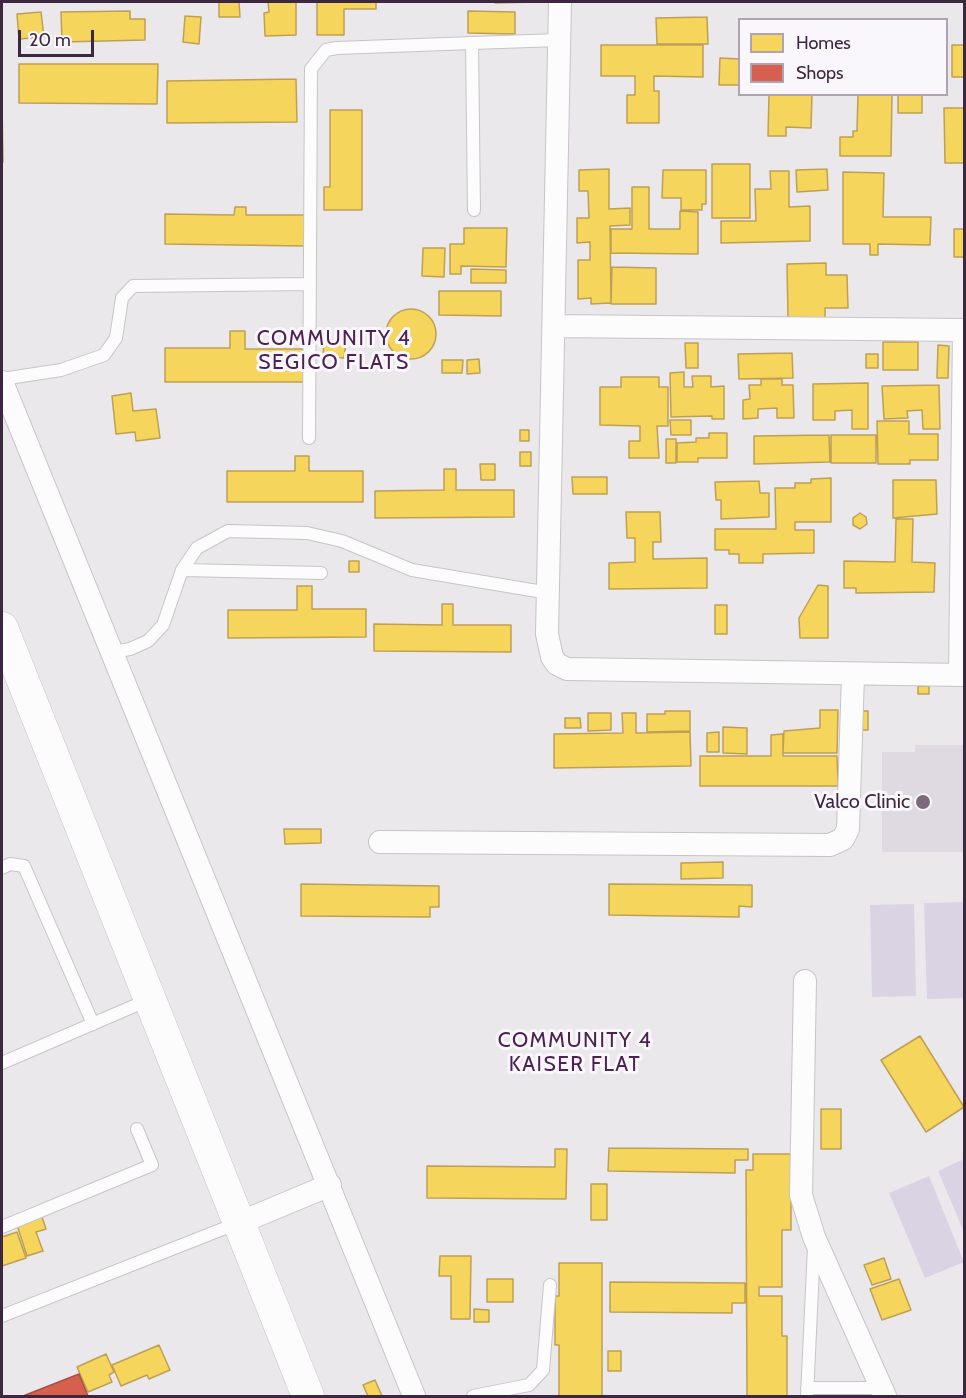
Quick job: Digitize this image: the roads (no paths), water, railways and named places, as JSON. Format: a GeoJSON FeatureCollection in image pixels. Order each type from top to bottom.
{"type":"FeatureCollection","features":[{"type":"Feature","properties":{"kind":"main road"},"geometry":{"type":"LineString","coordinates":[[2,628],[308,1396]]}},
{"type":"Feature","properties":{"kind":"street"},"geometry":{"type":"LineString","coordinates":[[555,326],[964,330],[962,675],[567,669],[557,664],[549,646],[549,593],[560,2]]}},
{"type":"Feature","properties":{"kind":"street"},"geometry":{"type":"LineString","coordinates":[[2,381],[414,1396]]}},
{"type":"Feature","properties":{"kind":"street"},"geometry":{"type":"LineString","coordinates":[[380,842],[830,845],[843,839],[848,829],[853,675]]}},
{"type":"Feature","properties":{"kind":"street"},"geometry":{"type":"LineString","coordinates":[[805,981],[801,1195],[814,1237],[883,1392]]}},
{"type":"Feature","properties":{"kind":"street"},"geometry":{"type":"LineString","coordinates":[[238,1223],[330,1185]]}},
{"type":"Feature","properties":{"kind":"lane"},"geometry":{"type":"LineString","coordinates":[[309,438],[311,69],[316,59],[326,50],[337,48],[559,40]]}},
{"type":"Feature","properties":{"kind":"lane"},"geometry":{"type":"LineString","coordinates":[[472,43],[474,210]]}},
{"type":"Feature","properties":{"kind":"lane"},"geometry":{"type":"LineString","coordinates":[[2,381],[61,370],[104,355],[116,338],[122,298],[133,286],[309,284]]}},
{"type":"Feature","properties":{"kind":"lane"},"geometry":{"type":"LineString","coordinates":[[112,652],[130,649],[148,641],[163,625],[182,570],[197,548],[228,531],[307,533],[342,542],[412,570],[549,593]]}},
{"type":"Feature","properties":{"kind":"lane"},"geometry":{"type":"LineString","coordinates":[[182,570],[321,573]]}},
{"type":"Feature","properties":{"kind":"lane"},"geometry":{"type":"LineString","coordinates":[[2,868],[10,864],[24,866],[93,1024]]}},
{"type":"Feature","properties":{"kind":"lane"},"geometry":{"type":"LineString","coordinates":[[2,1063],[149,1000]]}},
{"type":"Feature","properties":{"kind":"lane"},"geometry":{"type":"LineString","coordinates":[[2,1227],[152,1165],[137,1130]]}},
{"type":"Feature","properties":{"kind":"lane"},"geometry":{"type":"LineString","coordinates":[[2,1316],[238,1223]]}},
{"type":"Feature","properties":{"kind":"lane"},"geometry":{"type":"LineString","coordinates":[[814,1237],[807,1392],[883,1392]]}},
{"type":"Feature","properties":{"kind":"lane"},"geometry":{"type":"LineString","coordinates":[[473,1396],[529,1385],[543,1370],[550,1285]]}},
{"type":"Feature","properties":{"kind":"place","name":"Valco Clinic"},"geometry":{"type":"Point","coordinates":[923,802]}},
{"type":"Feature","properties":{"kind":"district","name":"COMMUNITY 4 SEGICO FLATS"},"geometry":{"type":"Point","coordinates":[334,351]}},
{"type":"Feature","properties":{"kind":"district","name":"COMMUNITY 4 KAISER FLAT"},"geometry":{"type":"Point","coordinates":[575,1053]}}]}
